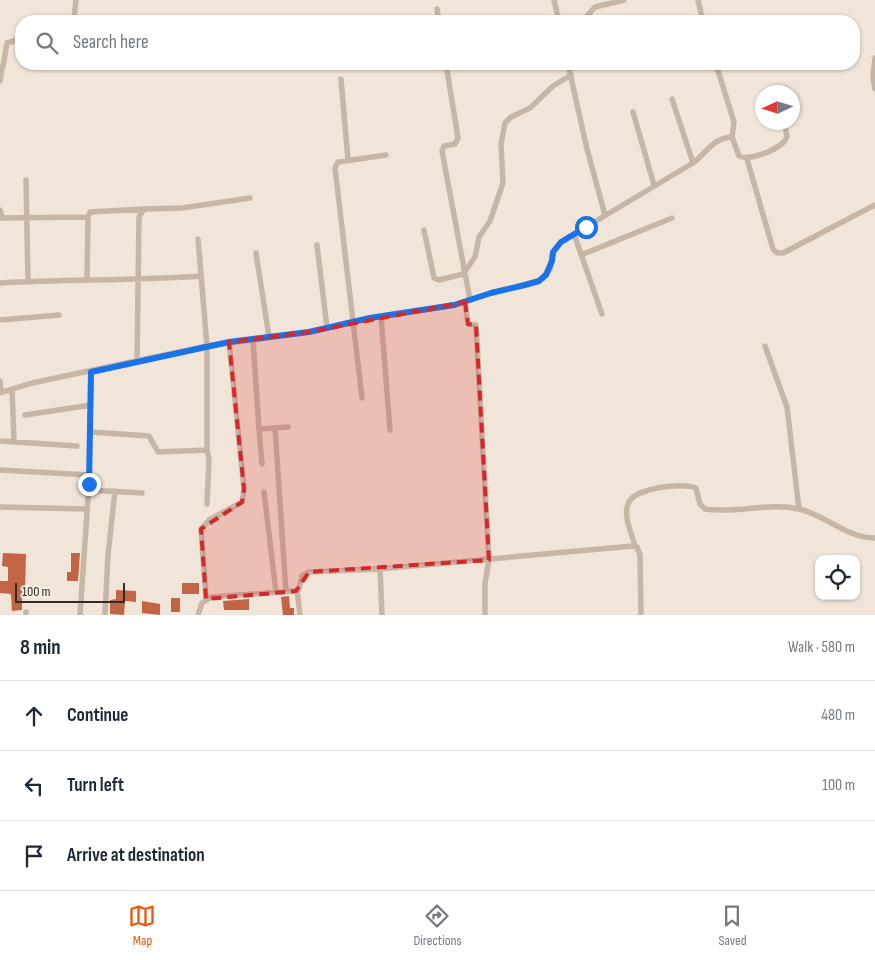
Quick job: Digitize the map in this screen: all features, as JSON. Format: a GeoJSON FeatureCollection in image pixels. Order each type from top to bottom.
{"type":"FeatureCollection","features":[{"type":"Feature","properties":{"kind":"street"},"geometry":{"type":"LineString","coordinates":[[74,15],[76,0]]}},
{"type":"Feature","properties":{"kind":"street"},"geometry":{"type":"LineString","coordinates":[[554,0],[558,15]]}},
{"type":"Feature","properties":{"kind":"street"},"geometry":{"type":"LineString","coordinates":[[589,15],[596,7],[624,0]]}},
{"type":"Feature","properties":{"kind":"street"},"geometry":{"type":"LineString","coordinates":[[698,0],[702,15]]}},
{"type":"Feature","properties":{"kind":"street"},"geometry":{"type":"LineString","coordinates":[[437,9],[438,15]]}},
{"type":"Feature","properties":{"kind":"street"},"geometry":{"type":"LineString","coordinates":[[0,81],[7,43],[15,41]]}},
{"type":"Feature","properties":{"kind":"street"},"geometry":{"type":"LineString","coordinates":[[875,58],[873,77],[875,88]]}},
{"type":"Feature","properties":{"kind":"street"},"geometry":{"type":"LineString","coordinates":[[447,70],[458,138],[455,144],[444,146],[442,150],[463,274],[468,324],[476,325],[489,560],[485,583],[485,615]]}},
{"type":"Feature","properties":{"kind":"street"},"geometry":{"type":"LineString","coordinates":[[570,70],[587,149],[606,215]]}},
{"type":"Feature","properties":{"kind":"street"},"geometry":{"type":"LineString","coordinates":[[718,70],[734,122],[732,137],[739,156],[747,159],[758,156],[786,141],[785,130]]}},
{"type":"Feature","properties":{"kind":"street"},"geometry":{"type":"LineString","coordinates":[[424,230],[434,278],[439,280],[463,274],[472,265],[479,237],[490,221],[504,183],[501,144],[505,123],[511,117],[530,108],[553,86],[571,75]]}},
{"type":"Feature","properties":{"kind":"street"},"geometry":{"type":"LineString","coordinates":[[341,79],[348,160]]}},
{"type":"Feature","properties":{"kind":"street"},"geometry":{"type":"LineString","coordinates":[[672,99],[694,163]]}},
{"type":"Feature","properties":{"kind":"street"},"geometry":{"type":"LineString","coordinates":[[633,112],[654,185]]}},
{"type":"Feature","properties":{"kind":"street"},"geometry":{"type":"LineString","coordinates":[[0,381],[1,393],[208,346],[327,328],[381,316],[467,301],[542,279],[550,269],[555,247],[654,185],[694,163],[710,145],[732,137]]}},
{"type":"Feature","properties":{"kind":"street"},"geometry":{"type":"LineString","coordinates":[[362,398],[335,168],[338,162],[386,155]]}},
{"type":"Feature","properties":{"kind":"street"},"geometry":{"type":"LineString","coordinates":[[747,159],[773,249],[777,253],[783,253],[822,234],[875,205]]}},
{"type":"Feature","properties":{"kind":"street"},"geometry":{"type":"LineString","coordinates":[[26,180],[28,281]]}},
{"type":"Feature","properties":{"kind":"street"},"geometry":{"type":"LineString","coordinates":[[87,280],[88,217],[90,212],[182,208],[250,198]]}},
{"type":"Feature","properties":{"kind":"street"},"geometry":{"type":"LineString","coordinates":[[137,362],[140,217],[144,209]]}},
{"type":"Feature","properties":{"kind":"street"},"geometry":{"type":"LineString","coordinates":[[0,210],[1,218],[88,217]]}},
{"type":"Feature","properties":{"kind":"street"},"geometry":{"type":"LineString","coordinates":[[581,255],[672,218]]}},
{"type":"Feature","properties":{"kind":"street"},"geometry":{"type":"LineString","coordinates":[[574,234],[602,314]]}},
{"type":"Feature","properties":{"kind":"street"},"geometry":{"type":"LineString","coordinates":[[198,239],[208,346],[206,450],[209,459],[208,504]]}},
{"type":"Feature","properties":{"kind":"street"},"geometry":{"type":"LineString","coordinates":[[317,245],[327,328]]}},
{"type":"Feature","properties":{"kind":"street"},"geometry":{"type":"LineString","coordinates":[[256,253],[269,337]]}},
{"type":"Feature","properties":{"kind":"street"},"geometry":{"type":"LineString","coordinates":[[0,283],[138,280],[201,276]]}},
{"type":"Feature","properties":{"kind":"street"},"geometry":{"type":"LineString","coordinates":[[0,320],[59,315]]}},
{"type":"Feature","properties":{"kind":"street"},"geometry":{"type":"LineString","coordinates":[[381,316],[390,430]]}},
{"type":"Feature","properties":{"kind":"street"},"geometry":{"type":"LineString","coordinates":[[253,340],[262,464]]}},
{"type":"Feature","properties":{"kind":"street"},"geometry":{"type":"LineString","coordinates":[[206,599],[201,529],[210,520],[242,502],[244,489],[229,342]]}},
{"type":"Feature","properties":{"kind":"street"},"geometry":{"type":"LineString","coordinates":[[765,346],[787,407],[799,509]]}},
{"type":"Feature","properties":{"kind":"street"},"geometry":{"type":"LineString","coordinates":[[80,615],[91,432],[91,372]]}},
{"type":"Feature","properties":{"kind":"street"},"geometry":{"type":"LineString","coordinates":[[12,389],[14,441]]}},
{"type":"Feature","properties":{"kind":"street"},"geometry":{"type":"LineString","coordinates":[[25,415],[91,405]]}},
{"type":"Feature","properties":{"kind":"street"},"geometry":{"type":"LineString","coordinates":[[259,429],[288,427]]}},
{"type":"Feature","properties":{"kind":"street"},"geometry":{"type":"LineString","coordinates":[[275,428],[286,592]]}},
{"type":"Feature","properties":{"kind":"street"},"geometry":{"type":"LineString","coordinates":[[91,432],[149,436],[153,439],[158,452],[206,450]]}},
{"type":"Feature","properties":{"kind":"street"},"geometry":{"type":"LineString","coordinates":[[0,441],[77,446]]}},
{"type":"Feature","properties":{"kind":"street"},"geometry":{"type":"LineString","coordinates":[[0,470],[89,475]]}},
{"type":"Feature","properties":{"kind":"street"},"geometry":{"type":"LineString","coordinates":[[641,615],[640,555],[635,546],[627,516],[627,505],[637,494],[659,488],[692,487],[698,491],[702,507],[711,510],[777,507],[799,509],[855,536],[875,538]]}},
{"type":"Feature","properties":{"kind":"street"},"geometry":{"type":"LineString","coordinates":[[88,490],[142,493]]}},
{"type":"Feature","properties":{"kind":"street"},"geometry":{"type":"LineString","coordinates":[[105,615],[108,555],[115,491]]}},
{"type":"Feature","properties":{"kind":"street"},"geometry":{"type":"LineString","coordinates":[[264,492],[276,592]]}},
{"type":"Feature","properties":{"kind":"street"},"geometry":{"type":"LineString","coordinates":[[0,507],[87,509]]}},
{"type":"Feature","properties":{"kind":"street"},"geometry":{"type":"LineString","coordinates":[[300,615],[298,590],[302,576],[308,572],[380,570],[635,546]]}},
{"type":"Feature","properties":{"kind":"street"},"geometry":{"type":"LineString","coordinates":[[380,570],[382,615]]}},
{"type":"Feature","properties":{"kind":"street"},"geometry":{"type":"LineString","coordinates":[[198,615],[202,603],[206,599],[298,590]]}},
{"type":"Feature","properties":{"kind":"highlighted area"},"geometry":{"type":"Polygon","coordinates":[[[465,302],[468,324],[476,325],[489,560],[309,572],[296,591],[206,599],[201,529],[242,502],[244,489],[229,342],[309,332],[465,302]]]}},
{"type":"Feature","properties":{"kind":"building"},"geometry":{"type":"Polygon","coordinates":[[[3,553],[26,554],[25,594],[22,594],[22,610],[12,611],[11,594],[0,593],[0,581],[8,581],[8,567],[2,566],[3,553]]]}},
{"type":"Feature","properties":{"kind":"building"},"geometry":{"type":"Polygon","coordinates":[[[71,553],[80,553],[78,581],[67,581],[67,572],[71,572],[71,553]]]}},
{"type":"Feature","properties":{"kind":"building"},"geometry":{"type":"Polygon","coordinates":[[[182,583],[199,583],[199,594],[182,594],[182,583]]]}},
{"type":"Feature","properties":{"kind":"building"},"geometry":{"type":"Polygon","coordinates":[[[116,590],[136,591],[136,602],[125,601],[124,615],[110,614],[110,600],[116,599],[116,590]]]}},
{"type":"Feature","properties":{"kind":"building"},"geometry":{"type":"Polygon","coordinates":[[[289,596],[290,608],[294,608],[294,615],[283,615],[281,597],[289,596]]]}},
{"type":"Feature","properties":{"kind":"building"},"geometry":{"type":"Polygon","coordinates":[[[171,598],[180,598],[180,612],[171,612],[171,598]]]}},
{"type":"Feature","properties":{"kind":"building"},"geometry":{"type":"Polygon","coordinates":[[[249,599],[249,610],[224,610],[223,601],[249,599]]]}},
{"type":"Feature","properties":{"kind":"building"},"geometry":{"type":"Polygon","coordinates":[[[142,601],[160,604],[160,615],[142,613],[142,601]]]}},
{"type":"Feature","properties":{"kind":"route"},"geometry":{"type":"LineString","coordinates":[[89,484],[91,372],[229,342],[309,332],[400,312],[454,305],[539,281],[550,269],[555,247],[586,227]]}}]}
